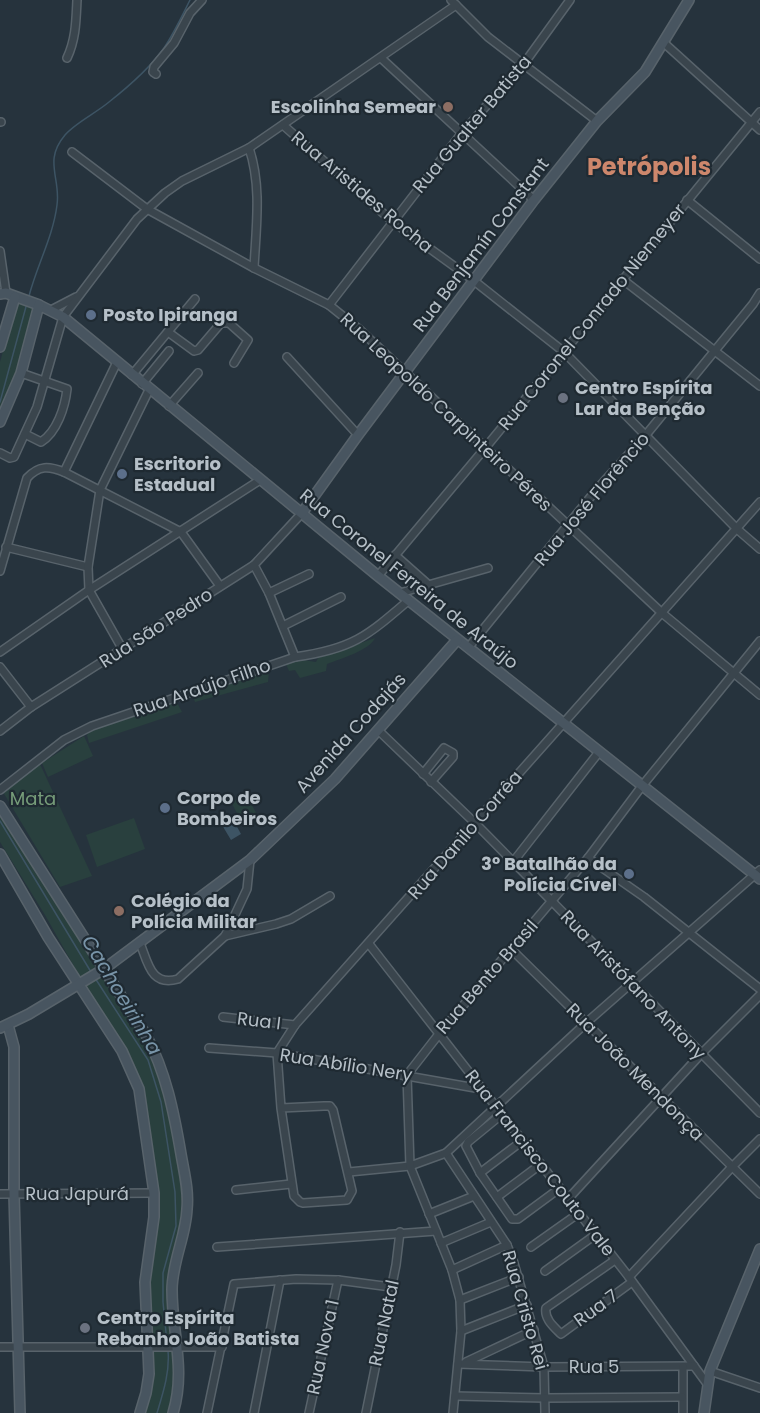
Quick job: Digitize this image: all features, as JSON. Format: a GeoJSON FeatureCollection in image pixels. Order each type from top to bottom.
{"type":"FeatureCollection","features":[{"type":"Feature","properties":{"kind":"street"},"geometry":{"type":"LineString","coordinates":[[67,58],[75,32],[77,0]]}},
{"type":"Feature","properties":{"kind":"street"},"geometry":{"type":"LineString","coordinates":[[156,74],[153,71],[154,68],[174,43],[190,14],[202,0]]}},
{"type":"Feature","properties":{"kind":"street","name":"Rua Gualter Batista"},"geometry":{"type":"LineString","coordinates":[[329,305],[461,134],[523,65],[570,0]]}},
{"type":"Feature","properties":{"kind":"street","name":"Rua Benjamín Constant"},"geometry":{"type":"LineString","coordinates":[[302,513],[534,200],[597,121],[645,72],[689,0]]}},
{"type":"Feature","properties":{"kind":"street"},"geometry":{"type":"LineString","coordinates":[[0,453],[10,458],[14,457],[25,434],[45,381],[63,317],[147,209],[183,181],[249,148],[381,58],[454,3],[488,37],[597,121]]}},
{"type":"Feature","properties":{"kind":"street"},"geometry":{"type":"LineString","coordinates":[[663,42],[760,130]]}},
{"type":"Feature","properties":{"kind":"street"},"geometry":{"type":"LineString","coordinates":[[381,58],[534,200]]}},
{"type":"Feature","properties":{"kind":"street","name":"Rua Coronel Conrado Niemeyer"},"geometry":{"type":"LineString","coordinates":[[378,576],[760,112]]}},
{"type":"Feature","properties":{"kind":"street","name":"Rua Aristides Rocha"},"geometry":{"type":"LineString","coordinates":[[283,125],[392,221],[473,280],[564,352],[737,529],[760,549]]}},
{"type":"Feature","properties":{"kind":"street"},"geometry":{"type":"LineString","coordinates":[[249,148],[255,166],[256,189],[254,268]]}},
{"type":"Feature","properties":{"kind":"street","name":"Rua Leopoldo Carpinteiro Péres"},"geometry":{"type":"LineString","coordinates":[[72,152],[147,209],[254,268],[329,305],[406,371],[567,526],[662,613],[760,695]]}},
{"type":"Feature","properties":{"kind":"street"},"geometry":{"type":"LineString","coordinates":[[687,200],[760,259]]}},
{"type":"Feature","properties":{"kind":"street"},"geometry":{"type":"LineString","coordinates":[[0,251],[10,295],[0,347]]}},
{"type":"Feature","properties":{"kind":"street"},"geometry":{"type":"LineString","coordinates":[[622,279],[760,386]]}},
{"type":"Feature","properties":{"kind":"street","name":"Rua José Florêncio"},"geometry":{"type":"LineString","coordinates":[[468,648],[597,489],[645,436],[714,352],[760,292]]}},
{"type":"Feature","properties":{"kind":"street","name":"Rua Coronel Ferreira de Araújo"},"geometry":{"type":"LineString","coordinates":[[10,295],[51,310],[63,317],[457,640],[758,875]]}},
{"type":"Feature","properties":{"kind":"street"},"geometry":{"type":"LineString","coordinates":[[51,310],[78,296]]}},
{"type":"Feature","properties":{"kind":"street"},"geometry":{"type":"LineString","coordinates":[[132,375],[195,299]]}},
{"type":"Feature","properties":{"kind":"street"},"geometry":{"type":"LineString","coordinates":[[0,422],[21,373],[36,304]]}},
{"type":"Feature","properties":{"kind":"street"},"geometry":{"type":"LineString","coordinates":[[753,304],[760,309]]}},
{"type":"Feature","properties":{"kind":"street"},"geometry":{"type":"LineString","coordinates":[[168,332],[194,351],[198,350],[221,323],[229,323],[248,340],[234,363]]}},
{"type":"Feature","properties":{"kind":"street"},"geometry":{"type":"LineString","coordinates":[[123,650],[89,590],[88,567],[100,490],[146,387],[169,351]]}},
{"type":"Feature","properties":{"kind":"street"},"geometry":{"type":"LineString","coordinates":[[287,357],[358,435]]}},
{"type":"Feature","properties":{"kind":"street"},"geometry":{"type":"LineString","coordinates":[[64,472],[117,362]]}},
{"type":"Feature","properties":{"kind":"street"},"geometry":{"type":"LineString","coordinates":[[21,373],[67,389],[61,414],[50,435],[44,441],[38,441],[25,434]]}},
{"type":"Feature","properties":{"kind":"street"},"geometry":{"type":"LineString","coordinates":[[169,406],[198,373]]}},
{"type":"Feature","properties":{"kind":"street"},"geometry":{"type":"LineString","coordinates":[[0,571],[27,478],[33,471],[42,467],[51,467],[181,532],[220,586]]}},
{"type":"Feature","properties":{"kind":"street"},"geometry":{"type":"LineString","coordinates":[[0,652],[89,590],[260,480]]}},
{"type":"Feature","properties":{"kind":"street","name":"Rua Danilo Corrêa"},"geometry":{"type":"LineString","coordinates":[[278,1053],[295,1025],[760,502]]}},
{"type":"Feature","properties":{"kind":"street","name":"Rua São Pedro"},"geometry":{"type":"LineString","coordinates":[[0,731],[31,707],[254,565],[302,513]]}},
{"type":"Feature","properties":{"kind":"street"},"geometry":{"type":"LineString","coordinates":[[6,547],[88,567]]}},
{"type":"Feature","properties":{"kind":"street"},"geometry":{"type":"LineString","coordinates":[[395,555],[430,586]]}},
{"type":"Feature","properties":{"kind":"street"},"geometry":{"type":"LineString","coordinates":[[254,565],[269,593],[295,657]]}},
{"type":"Feature","properties":{"kind":"street"},"geometry":{"type":"LineString","coordinates":[[400,593],[488,568]]}},
{"type":"Feature","properties":{"kind":"street"},"geometry":{"type":"LineString","coordinates":[[269,593],[309,574]]}},
{"type":"Feature","properties":{"kind":"street"},"geometry":{"type":"LineString","coordinates":[[283,626],[341,597]]}},
{"type":"Feature","properties":{"kind":"street","name":"Rua Araújo Filho"},"geometry":{"type":"LineString","coordinates":[[0,790],[64,740],[92,726],[295,657],[326,653],[349,645],[372,632],[409,600]]}},
{"type":"Feature","properties":{"kind":"street","name":"Avenida Codajás"},"geometry":{"type":"LineString","coordinates":[[4,1026],[101,970],[250,860],[335,779],[457,640]]}},
{"type":"Feature","properties":{"kind":"street","name":"Rua Bento Brasil"},"geometry":{"type":"LineString","coordinates":[[407,1075],[588,858],[642,786],[760,640]]}},
{"type":"Feature","properties":{"kind":"street"},"geometry":{"type":"LineString","coordinates":[[0,667],[31,707]]}},
{"type":"Feature","properties":{"kind":"street","name":"Rua Aristófano Antony"},"geometry":{"type":"LineString","coordinates":[[378,730],[476,824],[760,1113]]}},
{"type":"Feature","properties":{"kind":"street"},"geometry":{"type":"LineString","coordinates":[[423,774],[444,748],[453,753],[453,757],[432,782]]}},
{"type":"Feature","properties":{"kind":"street"},"geometry":{"type":"LineString","coordinates":[[513,862],[599,752]]}},
{"type":"Feature","properties":{"kind":"street"},"geometry":{"type":"LineString","coordinates":[[0,806],[101,970],[147,1035],[157,1055],[170,1096],[188,1192],[185,1226],[172,1283],[175,1346],[180,1384],[173,1413]]}},
{"type":"Feature","properties":{"kind":"street"},"geometry":{"type":"LineString","coordinates":[[0,854],[122,1051],[138,1089],[154,1193],[154,1217],[145,1282],[150,1347],[149,1374],[140,1413]]}},
{"type":"Feature","properties":{"kind":"street"},"geometry":{"type":"LineString","coordinates":[[588,858],[644,897],[760,988]]}},
{"type":"Feature","properties":{"kind":"street"},"geometry":{"type":"LineString","coordinates":[[140,943],[153,972],[160,980],[168,982],[178,980],[225,936],[246,890],[250,860]]}},
{"type":"Feature","properties":{"kind":"street"},"geometry":{"type":"LineString","coordinates":[[349,1172],[410,1166],[446,1153],[586,1023],[758,875]]}},
{"type":"Feature","properties":{"kind":"street"},"geometry":{"type":"LineString","coordinates":[[225,936],[291,919],[330,896]]}},
{"type":"Feature","properties":{"kind":"street","name":"Rua Francisco Couto Vale"},"geometry":{"type":"LineString","coordinates":[[369,944],[560,1188],[708,1385]]}},
{"type":"Feature","properties":{"kind":"street","name":"Rua João Mendonça"},"geometry":{"type":"LineString","coordinates":[[511,949],[760,1194]]}},
{"type":"Feature","properties":{"kind":"street"},"geometry":{"type":"LineString","coordinates":[[568,1199],[660,1097],[760,994]]}},
{"type":"Feature","properties":{"kind":"street","name":"Rua I"},"geometry":{"type":"LineString","coordinates":[[223,1017],[295,1025]]}},
{"type":"Feature","properties":{"kind":"street"},"geometry":{"type":"LineString","coordinates":[[4,1026],[14,1047],[14,1194],[20,1413]]}},
{"type":"Feature","properties":{"kind":"street","name":"Rua Abílio Nery"},"geometry":{"type":"LineString","coordinates":[[209,1048],[278,1053],[482,1089]]}},
{"type":"Feature","properties":{"kind":"street"},"geometry":{"type":"LineString","coordinates":[[278,1053],[281,1108],[294,1196],[303,1203],[347,1200],[352,1191],[349,1172],[330,1106],[281,1108]]}},
{"type":"Feature","properties":{"kind":"street"},"geometry":{"type":"LineString","coordinates":[[407,1075],[410,1166],[452,1270],[460,1300],[460,1364],[453,1413]]}},
{"type":"Feature","properties":{"kind":"street"},"geometry":{"type":"LineString","coordinates":[[501,1114],[466,1146],[480,1173],[515,1220],[560,1188]]}},
{"type":"Feature","properties":{"kind":"street","name":"Rua 7"},"geometry":{"type":"LineString","coordinates":[[615,1260],[546,1308],[547,1317],[561,1334],[630,1280],[731,1167],[760,1139]]}},
{"type":"Feature","properties":{"kind":"street"},"geometry":{"type":"LineString","coordinates":[[480,1173],[522,1141]]}},
{"type":"Feature","properties":{"kind":"street","name":"Rua Cristo Rei"},"geometry":{"type":"LineString","coordinates":[[446,1153],[507,1245],[519,1277],[544,1367],[545,1413]]}},
{"type":"Feature","properties":{"kind":"street"},"geometry":{"type":"LineString","coordinates":[[497,1197],[541,1164]]}},
{"type":"Feature","properties":{"kind":"street"},"geometry":{"type":"LineString","coordinates":[[236,1190],[291,1184]]}},
{"type":"Feature","properties":{"kind":"street","name":"Rua Japurá"},"geometry":{"type":"LineString","coordinates":[[0,1194],[154,1193]]}},
{"type":"Feature","properties":{"kind":"street"},"geometry":{"type":"LineString","coordinates":[[429,1214],[474,1196]]}},
{"type":"Feature","properties":{"kind":"street"},"geometry":{"type":"LineString","coordinates":[[531,1247],[579,1213]]}},
{"type":"Feature","properties":{"kind":"street"},"geometry":{"type":"LineString","coordinates":[[441,1244],[491,1222]]}},
{"type":"Feature","properties":{"kind":"street"},"geometry":{"type":"LineString","coordinates":[[217,1247],[436,1231]]}},
{"type":"Feature","properties":{"kind":"street","name":"Rua Natal"},"geometry":{"type":"LineString","coordinates":[[366,1413],[392,1287],[400,1232]]}},
{"type":"Feature","properties":{"kind":"street"},"geometry":{"type":"LineString","coordinates":[[545,1271],[595,1234]]}},
{"type":"Feature","properties":{"kind":"street"},"geometry":{"type":"LineString","coordinates":[[452,1270],[507,1245]]}},
{"type":"Feature","properties":{"kind":"street"},"geometry":{"type":"LineString","coordinates":[[704,1413],[710,1371],[760,1249]]}},
{"type":"Feature","properties":{"kind":"street"},"geometry":{"type":"LineString","coordinates":[[460,1300],[519,1277]]}},
{"type":"Feature","properties":{"kind":"street"},"geometry":{"type":"LineString","coordinates":[[207,1413],[234,1284],[280,1280],[338,1280],[392,1287]]}},
{"type":"Feature","properties":{"kind":"street"},"geometry":{"type":"LineString","coordinates":[[254,1413],[280,1280]]}},
{"type":"Feature","properties":{"kind":"street","name":"Rua Nova 1"},"geometry":{"type":"LineString","coordinates":[[309,1413],[338,1280]]}},
{"type":"Feature","properties":{"kind":"street"},"geometry":{"type":"LineString","coordinates":[[460,1331],[527,1305]]}},
{"type":"Feature","properties":{"kind":"street"},"geometry":{"type":"LineString","coordinates":[[460,1364],[534,1330]]}},
{"type":"Feature","properties":{"kind":"street"},"geometry":{"type":"LineString","coordinates":[[0,1347],[222,1347]]}},
{"type":"Feature","properties":{"kind":"street","name":"Rua 5"},"geometry":{"type":"LineString","coordinates":[[460,1364],[544,1367],[694,1366]]}},
{"type":"Feature","properties":{"kind":"street"},"geometry":{"type":"LineString","coordinates":[[683,1366],[684,1413]]}},
{"type":"Feature","properties":{"kind":"street"},"geometry":{"type":"LineString","coordinates":[[710,1371],[760,1388]]}},
{"type":"Feature","properties":{"kind":"street"},"geometry":{"type":"LineString","coordinates":[[455,1396],[682,1397]]}},
{"type":"Feature","properties":{"kind":"green space"},"geometry":{"type":"Polygon","coordinates":[[[17,300],[35,306],[16,376],[0,418],[0,362],[17,300]]]}},
{"type":"Feature","properties":{"kind":"green space"},"geometry":{"type":"Polygon","coordinates":[[[375,638],[361,650],[327,664],[326,671],[300,678],[295,670],[289,671],[286,664],[297,660],[316,662],[318,658],[375,638]]]}},
{"type":"Feature","properties":{"kind":"green space"},"geometry":{"type":"Polygon","coordinates":[[[269,670],[268,682],[195,702],[193,696],[269,670]]]}},
{"type":"Feature","properties":{"kind":"green space"},"geometry":{"type":"Polygon","coordinates":[[[176,701],[182,712],[89,743],[87,735],[90,730],[176,701]]]}},
{"type":"Feature","properties":{"kind":"green space"},"geometry":{"type":"Polygon","coordinates":[[[84,736],[93,756],[48,777],[42,763],[84,736]]]}},
{"type":"Feature","properties":{"kind":"green space","name":"Mata"},"geometry":{"type":"Polygon","coordinates":[[[40,764],[92,876],[60,887],[3,792],[40,764]]]}},
{"type":"Feature","properties":{"kind":"green space"},"geometry":{"type":"Polygon","coordinates":[[[246,794],[260,820],[245,828],[231,802],[246,794]]]}},
{"type":"Feature","properties":{"kind":"green space"},"geometry":{"type":"Polygon","coordinates":[[[0,803],[87,952],[155,1054],[168,1103],[184,1192],[180,1229],[171,1266],[176,1375],[168,1413],[142,1413],[146,1400],[147,1301],[158,1218],[159,1192],[143,1084],[121,1041],[85,986],[0,842],[0,803]]]}},
{"type":"Feature","properties":{"kind":"green space"},"geometry":{"type":"Polygon","coordinates":[[[134,818],[145,849],[97,867],[86,835],[134,818]]]}},
{"type":"Feature","properties":{"kind":"water"},"geometry":{"type":"Polygon","coordinates":[[[230,814],[241,834],[231,840],[219,820],[230,814]]]}},
{"type":"Feature","properties":{"kind":"waterway","name":"Cachoeirinha"},"geometry":{"type":"LineString","coordinates":[[29,296],[55,217],[58,195],[54,161],[59,144],[69,131],[104,106],[152,63],[168,42],[190,0]]}},
{"type":"Feature","properties":{"kind":"waterway","name":"Cachoeirinha"},"geometry":{"type":"LineString","coordinates":[[0,402],[27,303]]}},
{"type":"Feature","properties":{"kind":"waterway","name":"Cachoeirinha"},"geometry":{"type":"LineString","coordinates":[[0,821],[91,972]]}},
{"type":"Feature","properties":{"kind":"waterway","name":"Cachoeirinha"},"geometry":{"type":"LineString","coordinates":[[95,978],[148,1060],[161,1102],[175,1192],[176,1226],[163,1273],[167,1343]]}},
{"type":"Feature","properties":{"kind":"waterway","name":"Cachoeirinha"},"geometry":{"type":"LineString","coordinates":[[157,1413],[167,1375],[168,1351]]}},
{"type":"Feature","properties":{"kind":"place","name":"Escolinha Semear"},"geometry":{"type":"Point","coordinates":[448,107]}},
{"type":"Feature","properties":{"kind":"place","name":"Posto Ipiranga"},"geometry":{"type":"Point","coordinates":[91,315]}},
{"type":"Feature","properties":{"kind":"place","name":"Centro Espírita Lar da Benção"},"geometry":{"type":"Point","coordinates":[563,398]}},
{"type":"Feature","properties":{"kind":"place","name":"Escritorio Estadual"},"geometry":{"type":"Point","coordinates":[122,474]}},
{"type":"Feature","properties":{"kind":"place","name":"Corpo de Bombeiros"},"geometry":{"type":"Point","coordinates":[165,808]}},
{"type":"Feature","properties":{"kind":"place","name":"3º Batalhão da Polícia Cível"},"geometry":{"type":"Point","coordinates":[629,874]}},
{"type":"Feature","properties":{"kind":"place","name":"Colégio da Polícia Militar"},"geometry":{"type":"Point","coordinates":[119,911]}},
{"type":"Feature","properties":{"kind":"place","name":"Centro Espírita Rebanho João Batista"},"geometry":{"type":"Point","coordinates":[85,1328]}},
{"type":"Feature","properties":{"kind":"district","name":"Petrópolis"},"geometry":{"type":"Point","coordinates":[649,167]}}]}
